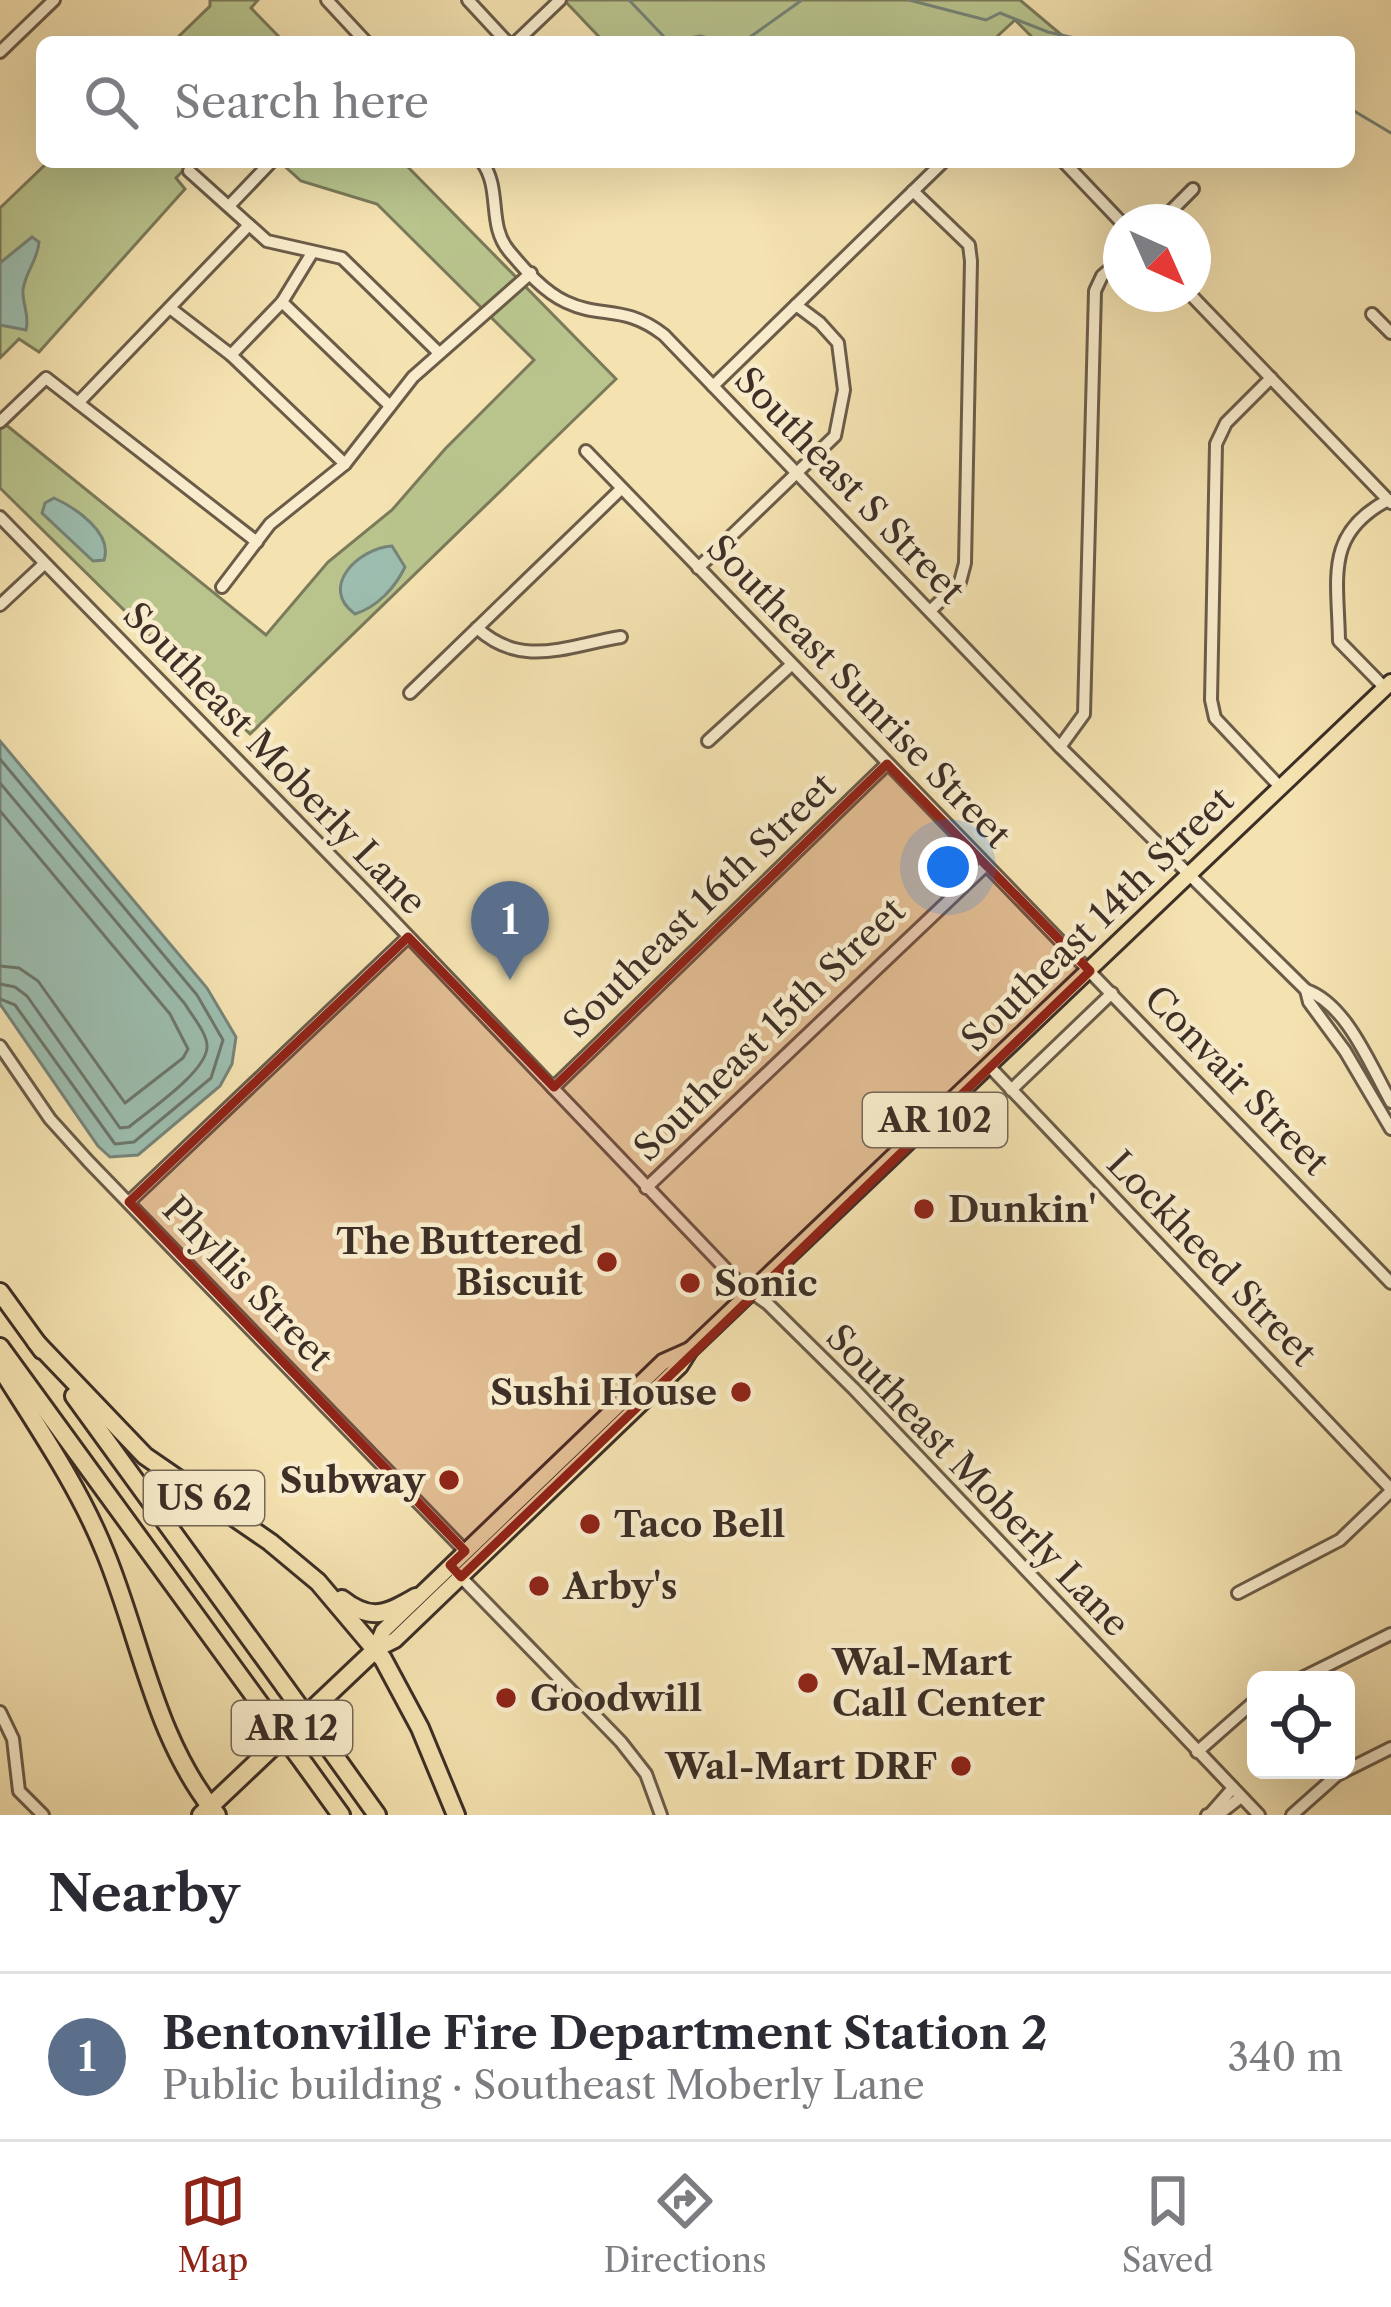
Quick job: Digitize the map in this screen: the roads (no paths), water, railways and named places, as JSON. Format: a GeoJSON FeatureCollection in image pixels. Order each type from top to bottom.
{"type":"FeatureCollection","features":[{"type":"Feature","properties":{"kind":"highway"},"geometry":{"type":"LineString","coordinates":[[0,1292],[377,1815]]}},
{"type":"Feature","properties":{"kind":"highway","name":"US 62"},"geometry":{"type":"LineString","coordinates":[[36,1342],[145,1456],[352,1607],[373,1616],[416,1598]]}},
{"type":"Feature","properties":{"kind":"highway"},"geometry":{"type":"LineString","coordinates":[[0,1347],[341,1815]]}},
{"type":"Feature","properties":{"kind":"highway","name":"US 62"},"geometry":{"type":"LineString","coordinates":[[0,1366],[98,1535],[156,1711],[210,1812]]}},
{"type":"Feature","properties":{"kind":"highway","name":"US 62"},"geometry":{"type":"LineString","coordinates":[[318,1582],[375,1650]]}},
{"type":"Feature","properties":{"kind":"highway"},"geometry":{"type":"LineString","coordinates":[[375,1650],[420,1727],[456,1815]]}},
{"type":"Feature","properties":{"kind":"highway","name":"Southeast 14th Street"},"geometry":{"type":"LineString","coordinates":[[210,1812],[375,1650]]}},
{"type":"Feature","properties":{"kind":"main road","name":"Southeast 14th Street"},"geometry":{"type":"LineString","coordinates":[[375,1650],[395,1640],[662,1384],[690,1350],[1388,685]]}},
{"type":"Feature","properties":{"kind":"main road","name":"Southeast 14th Street"},"geometry":{"type":"LineString","coordinates":[[375,1650],[382,1631],[464,1551],[663,1362],[690,1350]]}},
{"type":"Feature","properties":{"kind":"street"},"geometry":{"type":"LineString","coordinates":[[0,52],[54,0]]}},
{"type":"Feature","properties":{"kind":"street"},"geometry":{"type":"LineString","coordinates":[[468,0],[506,36]]}},
{"type":"Feature","properties":{"kind":"street"},"geometry":{"type":"LineString","coordinates":[[519,36],[560,0]]}},
{"type":"Feature","properties":{"kind":"street"},"geometry":{"type":"LineString","coordinates":[[334,3],[361,36]]}},
{"type":"Feature","properties":{"kind":"street"},"geometry":{"type":"LineString","coordinates":[[229,206],[265,168]]}},
{"type":"Feature","properties":{"kind":"street","name":"Southeast S Street"},"geometry":{"type":"LineString","coordinates":[[486,168],[494,180],[494,213],[506,248],[546,290],[569,304],[642,319],[713,386],[1060,747],[1306,990]]}},
{"type":"Feature","properties":{"kind":"street"},"geometry":{"type":"LineString","coordinates":[[713,386],[937,168]]}},
{"type":"Feature","properties":{"kind":"street"},"geometry":{"type":"LineString","coordinates":[[1070,168],[1104,204]]}},
{"type":"Feature","properties":{"kind":"street"},"geometry":{"type":"LineString","coordinates":[[189,171],[273,244],[342,258],[439,353]]}},
{"type":"Feature","properties":{"kind":"street"},"geometry":{"type":"LineString","coordinates":[[1178,204],[1193,189]]}},
{"type":"Feature","properties":{"kind":"street"},"geometry":{"type":"LineString","coordinates":[[913,191],[969,245],[971,261],[965,563],[960,582],[930,611]]}},
{"type":"Feature","properties":{"kind":"street"},"geometry":{"type":"LineString","coordinates":[[78,403],[249,226]]}},
{"type":"Feature","properties":{"kind":"street"},"geometry":{"type":"LineString","coordinates":[[231,355],[282,302],[312,253]]}},
{"type":"Feature","properties":{"kind":"street"},"geometry":{"type":"LineString","coordinates":[[222,587],[270,524],[345,464],[439,353],[531,273]]}},
{"type":"Feature","properties":{"kind":"street"},"geometry":{"type":"LineString","coordinates":[[1060,747],[1084,715],[1095,290],[1103,275]]}},
{"type":"Feature","properties":{"kind":"street"},"geometry":{"type":"LineString","coordinates":[[282,302],[390,406]]}},
{"type":"Feature","properties":{"kind":"street"},"geometry":{"type":"LineString","coordinates":[[698,568],[836,436],[844,390],[838,343],[796,305]]}},
{"type":"Feature","properties":{"kind":"street"},"geometry":{"type":"LineString","coordinates":[[170,308],[231,355],[345,464]]}},
{"type":"Feature","properties":{"kind":"street"},"geometry":{"type":"LineString","coordinates":[[1207,312],[1390,501],[1363,513],[1345,537],[1338,585],[1339,641],[1388,685]]}},
{"type":"Feature","properties":{"kind":"street"},"geometry":{"type":"LineString","coordinates":[[1372,314],[1391,333]]}},
{"type":"Feature","properties":{"kind":"street"},"geometry":{"type":"LineString","coordinates":[[1271,378],[1226,423],[1216,444],[1211,700],[1215,718],[1280,788]]}},
{"type":"Feature","properties":{"kind":"street"},"geometry":{"type":"LineString","coordinates":[[0,434],[3,421],[46,379],[256,542]]}},
{"type":"Feature","properties":{"kind":"street","name":"Southeast Sunrise Street"},"geometry":{"type":"LineString","coordinates":[[586,452],[1090,971]]}},
{"type":"Feature","properties":{"kind":"street"},"geometry":{"type":"LineString","coordinates":[[410,693],[621,489]]}},
{"type":"Feature","properties":{"kind":"street","name":"Southeast Moberly Lane"},"geometry":{"type":"LineString","coordinates":[[0,517],[646,1188],[867,1403],[1258,1815]]}},
{"type":"Feature","properties":{"kind":"street"},"geometry":{"type":"LineString","coordinates":[[0,605],[44,564]]}},
{"type":"Feature","properties":{"kind":"street"},"geometry":{"type":"LineString","coordinates":[[477,628],[494,643],[521,654],[621,637]]}},
{"type":"Feature","properties":{"kind":"street"},"geometry":{"type":"LineString","coordinates":[[708,741],[790,666]]}},
{"type":"Feature","properties":{"kind":"street","name":"Southeast 16th Street"},"geometry":{"type":"LineString","coordinates":[[553,1088],[887,764]]}},
{"type":"Feature","properties":{"kind":"street","name":"Southeast 15th Street"},"geometry":{"type":"LineString","coordinates":[[646,1188],[986,865]]}},
{"type":"Feature","properties":{"kind":"street"},"geometry":{"type":"LineString","coordinates":[[129,1202],[408,937]]}},
{"type":"Feature","properties":{"kind":"street","name":"Convair Street"},"geometry":{"type":"LineString","coordinates":[[1090,971],[1391,1283]]}},
{"type":"Feature","properties":{"kind":"street"},"geometry":{"type":"LineString","coordinates":[[1306,990],[1326,1002],[1349,1030],[1391,1102]]}},
{"type":"Feature","properties":{"kind":"street"},"geometry":{"type":"LineString","coordinates":[[1306,990],[1391,1129]]}},
{"type":"Feature","properties":{"kind":"street"},"geometry":{"type":"LineString","coordinates":[[1011,1090],[1112,993]]}},
{"type":"Feature","properties":{"kind":"street","name":"Phyllis Street"},"geometry":{"type":"LineString","coordinates":[[0,1046],[52,1120],[464,1551]]}},
{"type":"Feature","properties":{"kind":"street","name":"Lockheed Street"},"geometry":{"type":"LineString","coordinates":[[989,1067],[1391,1490]]}},
{"type":"Feature","properties":{"kind":"street"},"geometry":{"type":"LineString","coordinates":[[1238,1593],[1340,1540],[1391,1490]]}},
{"type":"Feature","properties":{"kind":"street"},"geometry":{"type":"LineString","coordinates":[[450,1565],[621,1742],[646,1774],[661,1815]]}},
{"type":"Feature","properties":{"kind":"street"},"geometry":{"type":"LineString","coordinates":[[1316,1671],[1391,1634]]}},
{"type":"Feature","properties":{"kind":"street"},"geometry":{"type":"LineString","coordinates":[[1197,1751],[1247,1708]]}},
{"type":"Feature","properties":{"kind":"street"},"geometry":{"type":"LineString","coordinates":[[2,1722],[13,1739],[20,1791],[43,1815]]}},
{"type":"Feature","properties":{"kind":"street"},"geometry":{"type":"LineString","coordinates":[[1292,1815],[1336,1774],[1391,1748]]}},
{"type":"Feature","properties":{"kind":"street"},"geometry":{"type":"LineString","coordinates":[[1209,1814],[1223,1811],[1237,1793]]}},
{"type":"Feature","properties":{"kind":"water"},"geometry":{"type":"Polygon","coordinates":[[[32,237],[39,242],[23,290],[26,330],[0,325],[0,263],[32,237]]]}},
{"type":"Feature","properties":{"kind":"water"},"geometry":{"type":"Polygon","coordinates":[[[54,498],[98,531],[104,560],[93,561],[42,513],[45,503],[54,498]]]}},
{"type":"Feature","properties":{"kind":"water"},"geometry":{"type":"Polygon","coordinates":[[[392,546],[405,567],[401,575],[378,602],[355,614],[341,592],[347,571],[367,554],[392,546]]]}},
{"type":"Feature","properties":{"kind":"water"},"geometry":{"type":"Polygon","coordinates":[[[0,741],[207,988],[236,1037],[232,1064],[220,1086],[138,1155],[110,1157],[98,1146],[0,1004],[0,741]]]}},
{"type":"Feature","properties":{"kind":"waterway"},"geometry":{"type":"LineString","coordinates":[[629,0],[663,36]]}},
{"type":"Feature","properties":{"kind":"waterway"},"geometry":{"type":"LineString","coordinates":[[751,36],[802,0]]}},
{"type":"Feature","properties":{"kind":"waterway"},"geometry":{"type":"LineString","coordinates":[[909,0],[986,20],[1000,13],[1066,36]]}},
{"type":"Feature","properties":{"kind":"waterway"},"geometry":{"type":"LineString","coordinates":[[1355,112],[1391,133]]}},
{"type":"Feature","properties":{"kind":"place","name":"Bentonville Fire Department Station 2"},"geometry":{"type":"Point","coordinates":[510,980]}},
{"type":"Feature","properties":{"kind":"place","name":"Dunkin'"},"geometry":{"type":"Point","coordinates":[924,1209]}},
{"type":"Feature","properties":{"kind":"place","name":"The Buttered Biscuit"},"geometry":{"type":"Point","coordinates":[607,1262]}},
{"type":"Feature","properties":{"kind":"place","name":"Sonic"},"geometry":{"type":"Point","coordinates":[690,1283]}},
{"type":"Feature","properties":{"kind":"place","name":"Sushi House"},"geometry":{"type":"Point","coordinates":[741,1392]}},
{"type":"Feature","properties":{"kind":"place","name":"Subway"},"geometry":{"type":"Point","coordinates":[449,1480]}},
{"type":"Feature","properties":{"kind":"place","name":"Taco Bell"},"geometry":{"type":"Point","coordinates":[590,1524]}},
{"type":"Feature","properties":{"kind":"place","name":"Arby's"},"geometry":{"type":"Point","coordinates":[539,1586]}},
{"type":"Feature","properties":{"kind":"place","name":"Wal-Mart Call Center"},"geometry":{"type":"Point","coordinates":[808,1683]}},
{"type":"Feature","properties":{"kind":"place","name":"Goodwill"},"geometry":{"type":"Point","coordinates":[506,1698]}},
{"type":"Feature","properties":{"kind":"place","name":"Wal-Mart DRF"},"geometry":{"type":"Point","coordinates":[961,1766]}}]}
